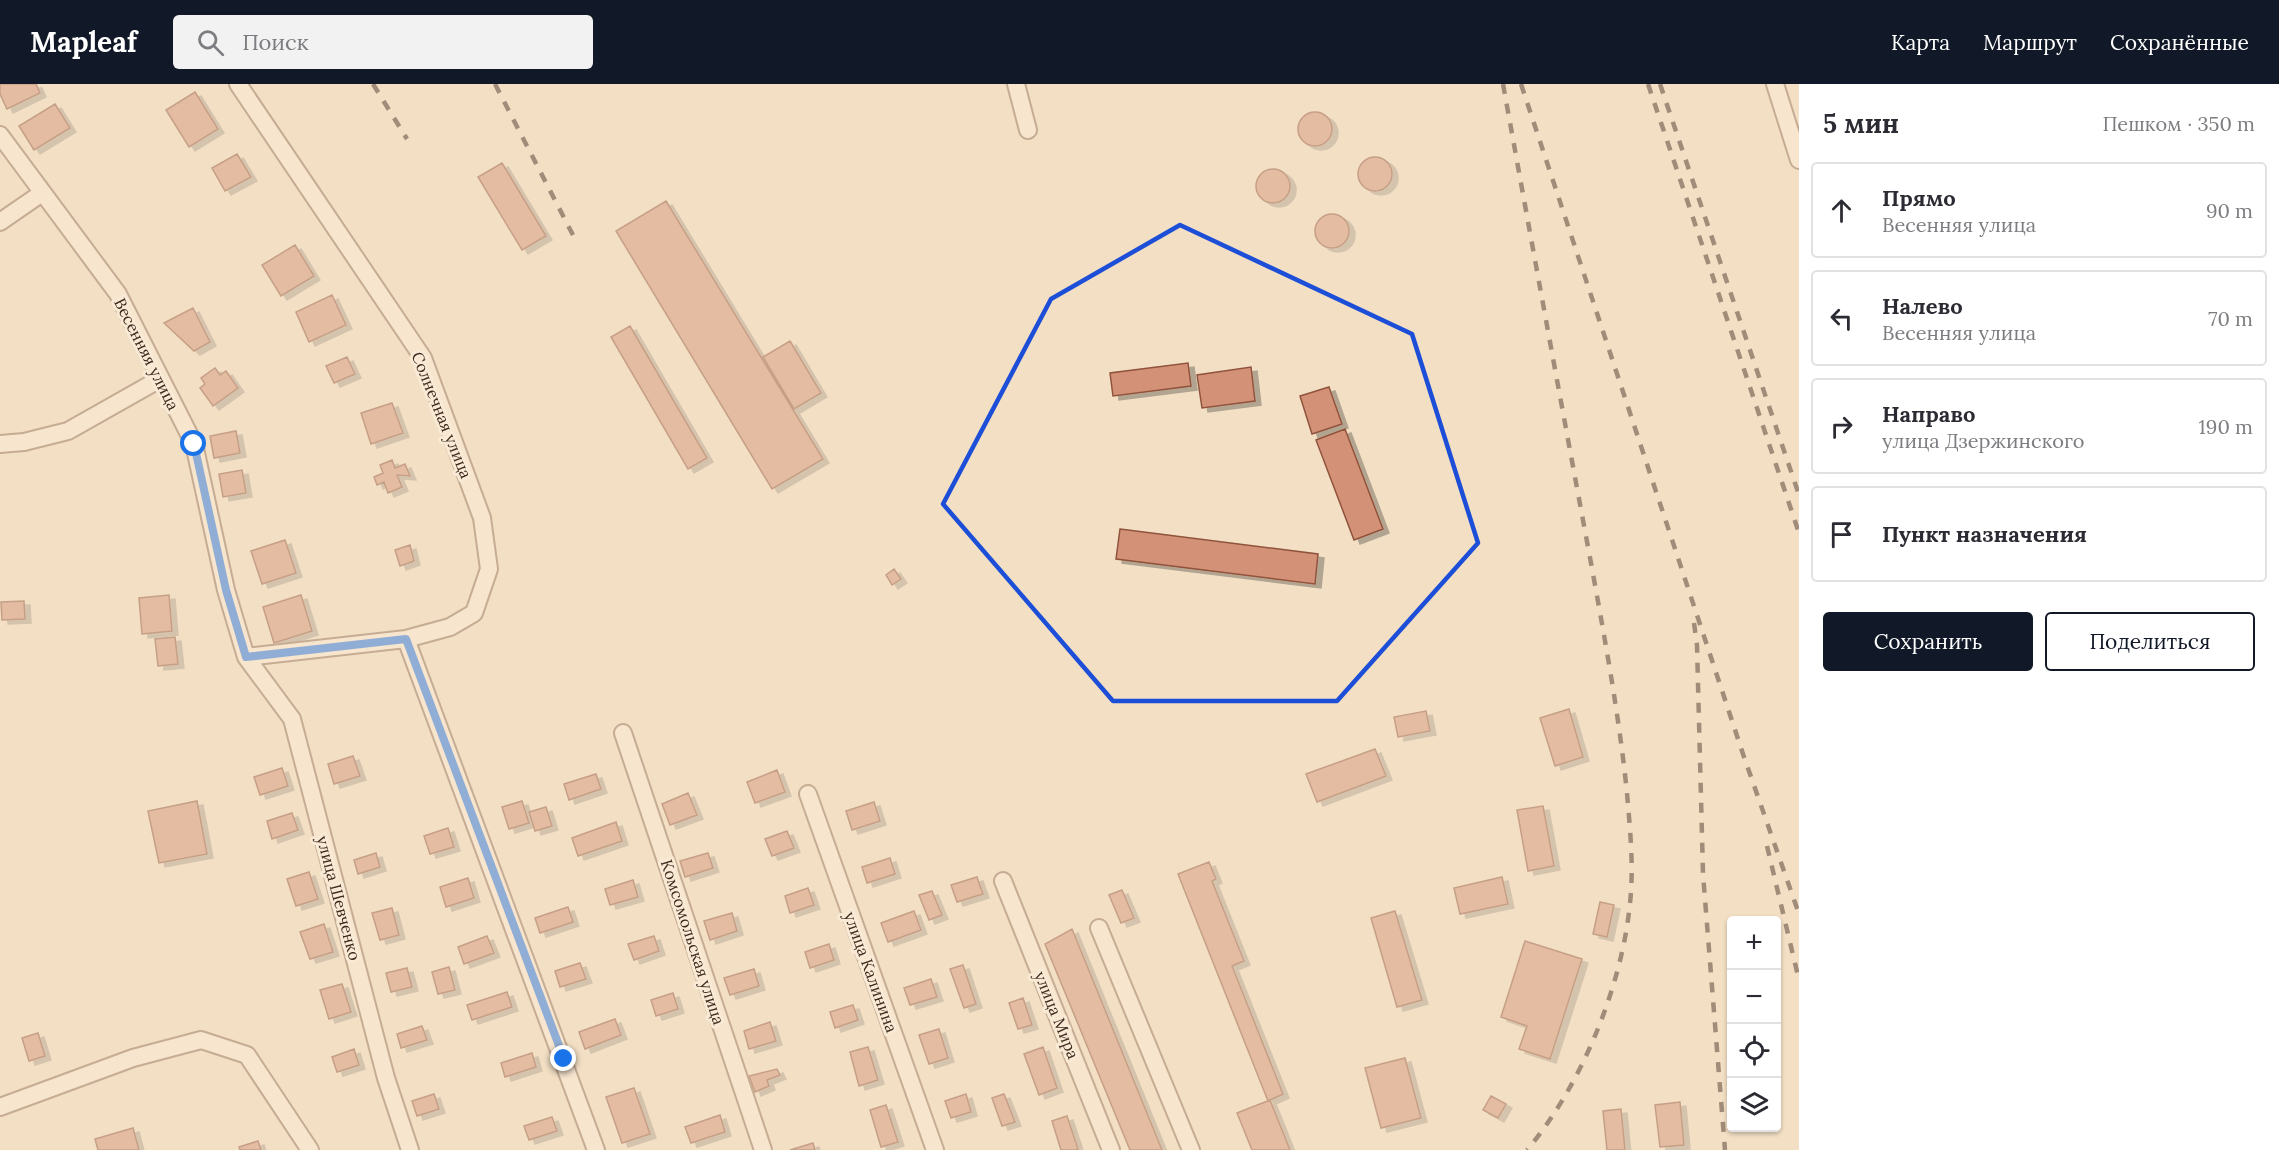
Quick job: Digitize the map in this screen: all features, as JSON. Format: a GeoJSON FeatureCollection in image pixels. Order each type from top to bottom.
{"type":"FeatureCollection","features":[{"type":"Feature","properties":{"kind":"street","name":"Солнечная улица"},"geometry":{"type":"LineString","coordinates":[[238,84],[423,358],[482,518],[489,569],[474,613],[450,627],[406,639]]}},
{"type":"Feature","properties":{"kind":"street"},"geometry":{"type":"LineString","coordinates":[[1016,84],[1028,130]]}},
{"type":"Feature","properties":{"kind":"street"},"geometry":{"type":"LineString","coordinates":[[1775,84],[1799,160]]}},
{"type":"Feature","properties":{"kind":"street","name":"Весенняя улица"},"geometry":{"type":"LineString","coordinates":[[0,135],[118,294],[194,444],[226,590],[246,657]]}},
{"type":"Feature","properties":{"kind":"street"},"geometry":{"type":"LineString","coordinates":[[0,222],[42,193]]}},
{"type":"Feature","properties":{"kind":"street"},"geometry":{"type":"LineString","coordinates":[[0,444],[24,442],[68,431],[160,379]]}},
{"type":"Feature","properties":{"kind":"street"},"geometry":{"type":"LineString","coordinates":[[246,657],[406,639],[597,1150]]}},
{"type":"Feature","properties":{"kind":"street","name":"улица Шевченко"},"geometry":{"type":"LineString","coordinates":[[246,657],[292,719],[386,1078],[410,1150]]}},
{"type":"Feature","properties":{"kind":"street","name":"Комсомольская улица"},"geometry":{"type":"LineString","coordinates":[[623,733],[763,1150]]}},
{"type":"Feature","properties":{"kind":"street","name":"улица Калинина"},"geometry":{"type":"LineString","coordinates":[[808,794],[935,1150]]}},
{"type":"Feature","properties":{"kind":"street","name":"улица Мира"},"geometry":{"type":"LineString","coordinates":[[1003,881],[1111,1150]]}},
{"type":"Feature","properties":{"kind":"street"},"geometry":{"type":"LineString","coordinates":[[1099,928],[1191,1150]]}},
{"type":"Feature","properties":{"kind":"street"},"geometry":{"type":"LineString","coordinates":[[0,1107],[133,1058],[201,1040],[248,1056],[309,1150]]}},
{"type":"Feature","properties":{"kind":"highlighted area"},"geometry":{"type":"Polygon","coordinates":[[[1180,225],[1412,334],[1478,543],[1337,701],[1113,701],[943,504],[1051,299],[1180,225]]]}},
{"type":"Feature","properties":{"kind":"building"},"geometry":{"type":"Polygon","coordinates":[[[0,84],[36,84],[40,93],[7,109],[0,94],[0,84]]]}},
{"type":"Feature","properties":{"kind":"building"},"geometry":{"type":"Polygon","coordinates":[[[195,92],[218,129],[189,147],[166,110],[195,92]]]}},
{"type":"Feature","properties":{"kind":"building"},"geometry":{"type":"Polygon","coordinates":[[[55,104],[70,128],[34,150],[19,126],[55,104]]]}},
{"type":"Feature","properties":{"kind":"building"},"geometry":{"type":"Polygon","coordinates":[[[1315,112],[1327,117],[1332,129],[1327,141],[1315,146],[1303,141],[1298,129],[1303,117],[1315,112]]]}},
{"type":"Feature","properties":{"kind":"building"},"geometry":{"type":"Polygon","coordinates":[[[237,154],[251,177],[225,191],[212,168],[237,154]]]}},
{"type":"Feature","properties":{"kind":"building"},"geometry":{"type":"Polygon","coordinates":[[[1375,157],[1387,162],[1392,174],[1387,186],[1375,191],[1363,186],[1358,174],[1363,162],[1375,157]]]}},
{"type":"Feature","properties":{"kind":"building"},"geometry":{"type":"Polygon","coordinates":[[[502,163],[546,236],[522,250],[478,177],[502,163]]]}},
{"type":"Feature","properties":{"kind":"building"},"geometry":{"type":"Polygon","coordinates":[[[1273,169],[1285,174],[1290,186],[1285,198],[1273,203],[1261,198],[1256,186],[1261,174],[1273,169]]]}},
{"type":"Feature","properties":{"kind":"building"},"geometry":{"type":"Polygon","coordinates":[[[666,201],[823,459],[772,489],[616,231],[666,201]]]}},
{"type":"Feature","properties":{"kind":"building"},"geometry":{"type":"Polygon","coordinates":[[[1332,214],[1344,219],[1349,231],[1344,243],[1332,248],[1320,243],[1315,231],[1320,219],[1332,214]]]}},
{"type":"Feature","properties":{"kind":"building"},"geometry":{"type":"Polygon","coordinates":[[[295,245],[314,276],[281,296],[262,265],[295,245]]]}},
{"type":"Feature","properties":{"kind":"building"},"geometry":{"type":"Polygon","coordinates":[[[332,295],[346,325],[309,342],[296,312],[332,295]]]}},
{"type":"Feature","properties":{"kind":"building"},"geometry":{"type":"Polygon","coordinates":[[[193,308],[210,342],[194,351],[164,323],[193,308]]]}},
{"type":"Feature","properties":{"kind":"building"},"geometry":{"type":"Polygon","coordinates":[[[630,326],[707,458],[688,469],[611,337],[630,326]]]}},
{"type":"Feature","properties":{"kind":"building"},"geometry":{"type":"Polygon","coordinates":[[[790,341],[821,393],[794,409],[763,357],[790,341]]]}},
{"type":"Feature","properties":{"kind":"building"},"geometry":{"type":"Polygon","coordinates":[[[347,357],[355,374],[334,383],[326,366],[347,357]]]}},
{"type":"Feature","properties":{"kind":"building"},"geometry":{"type":"Polygon","coordinates":[[[1188,363],[1191,386],[1113,396],[1110,373],[1188,363]]]}},
{"type":"Feature","properties":{"kind":"building"},"geometry":{"type":"Polygon","coordinates":[[[1251,367],[1255,401],[1202,408],[1197,375],[1251,367]]]}},
{"type":"Feature","properties":{"kind":"building"},"geometry":{"type":"Polygon","coordinates":[[[215,368],[220,375],[226,371],[238,388],[213,406],[200,388],[205,384],[201,378],[215,368]]]}},
{"type":"Feature","properties":{"kind":"building"},"geometry":{"type":"Polygon","coordinates":[[[1329,387],[1342,424],[1312,434],[1300,396],[1329,387]]]}},
{"type":"Feature","properties":{"kind":"building"},"geometry":{"type":"Polygon","coordinates":[[[392,403],[403,433],[371,444],[361,413],[392,403]]]}},
{"type":"Feature","properties":{"kind":"building"},"geometry":{"type":"Polygon","coordinates":[[[1345,429],[1383,529],[1354,540],[1316,440],[1345,429]]]}},
{"type":"Feature","properties":{"kind":"building"},"geometry":{"type":"Polygon","coordinates":[[[236,431],[240,453],[214,458],[210,436],[236,431]]]}},
{"type":"Feature","properties":{"kind":"building"},"geometry":{"type":"Polygon","coordinates":[[[392,460],[395,468],[405,464],[410,476],[397,475],[402,487],[388,493],[384,482],[377,485],[374,477],[383,473],[380,465],[392,460]]]}},
{"type":"Feature","properties":{"kind":"building"},"geometry":{"type":"Polygon","coordinates":[[[242,470],[246,493],[223,497],[219,474],[242,470]]]}},
{"type":"Feature","properties":{"kind":"building"},"geometry":{"type":"Polygon","coordinates":[[[1120,529],[1318,554],[1315,584],[1116,559],[1120,529]]]}},
{"type":"Feature","properties":{"kind":"building"},"geometry":{"type":"Polygon","coordinates":[[[285,540],[296,573],[262,584],[251,551],[285,540]]]}},
{"type":"Feature","properties":{"kind":"building"},"geometry":{"type":"Polygon","coordinates":[[[410,545],[414,561],[400,566],[395,550],[410,545]]]}},
{"type":"Feature","properties":{"kind":"building"},"geometry":{"type":"Polygon","coordinates":[[[894,569],[901,579],[892,585],[886,575],[894,569]]]}},
{"type":"Feature","properties":{"kind":"building"},"geometry":{"type":"Polygon","coordinates":[[[169,595],[172,631],[142,634],[139,598],[169,595]]]}},
{"type":"Feature","properties":{"kind":"building"},"geometry":{"type":"Polygon","coordinates":[[[301,595],[312,631],[274,643],[263,607],[301,595]]]}},
{"type":"Feature","properties":{"kind":"building"},"geometry":{"type":"Polygon","coordinates":[[[24,601],[25,619],[2,620],[1,602],[24,601]]]}},
{"type":"Feature","properties":{"kind":"building"},"geometry":{"type":"Polygon","coordinates":[[[175,637],[178,664],[158,666],[155,639],[175,637]]]}},
{"type":"Feature","properties":{"kind":"building"},"geometry":{"type":"Polygon","coordinates":[[[1569,709],[1583,757],[1555,766],[1540,718],[1569,709]]]}},
{"type":"Feature","properties":{"kind":"building"},"geometry":{"type":"Polygon","coordinates":[[[1426,711],[1430,731],[1398,737],[1394,717],[1426,711]]]}},
{"type":"Feature","properties":{"kind":"building"},"geometry":{"type":"Polygon","coordinates":[[[1375,749],[1386,776],[1317,802],[1306,774],[1375,749]]]}},
{"type":"Feature","properties":{"kind":"building"},"geometry":{"type":"Polygon","coordinates":[[[353,756],[360,776],[334,784],[328,764],[353,756]]]}},
{"type":"Feature","properties":{"kind":"building"},"geometry":{"type":"Polygon","coordinates":[[[282,768],[288,786],[260,795],[254,777],[282,768]]]}},
{"type":"Feature","properties":{"kind":"building"},"geometry":{"type":"Polygon","coordinates":[[[777,770],[785,792],[755,803],[747,782],[777,770]]]}},
{"type":"Feature","properties":{"kind":"building"},"geometry":{"type":"Polygon","coordinates":[[[596,774],[601,789],[569,800],[564,784],[596,774]]]}},
{"type":"Feature","properties":{"kind":"building"},"geometry":{"type":"Polygon","coordinates":[[[688,793],[697,815],[670,825],[662,804],[688,793]]]}},
{"type":"Feature","properties":{"kind":"building"},"geometry":{"type":"Polygon","coordinates":[[[197,801],[207,854],[159,863],[148,811],[197,801]]]}},
{"type":"Feature","properties":{"kind":"building"},"geometry":{"type":"Polygon","coordinates":[[[522,801],[529,823],[509,829],[502,807],[522,801]]]}},
{"type":"Feature","properties":{"kind":"building"},"geometry":{"type":"Polygon","coordinates":[[[874,802],[880,821],[852,830],[846,811],[874,802]]]}},
{"type":"Feature","properties":{"kind":"building"},"geometry":{"type":"Polygon","coordinates":[[[1543,806],[1554,866],[1528,871],[1517,810],[1543,806]]]}},
{"type":"Feature","properties":{"kind":"building"},"geometry":{"type":"Polygon","coordinates":[[[546,807],[552,826],[535,831],[529,812],[546,807]]]}},
{"type":"Feature","properties":{"kind":"building"},"geometry":{"type":"Polygon","coordinates":[[[292,813],[298,830],[272,839],[267,821],[292,813]]]}},
{"type":"Feature","properties":{"kind":"building"},"geometry":{"type":"Polygon","coordinates":[[[616,822],[622,841],[578,856],[572,838],[616,822]]]}},
{"type":"Feature","properties":{"kind":"building"},"geometry":{"type":"Polygon","coordinates":[[[448,828],[454,847],[430,854],[424,836],[448,828]]]}},
{"type":"Feature","properties":{"kind":"building"},"geometry":{"type":"Polygon","coordinates":[[[787,831],[794,848],[772,856],[765,839],[787,831]]]}},
{"type":"Feature","properties":{"kind":"building"},"geometry":{"type":"Polygon","coordinates":[[[376,853],[380,867],[358,874],[354,860],[376,853]]]}},
{"type":"Feature","properties":{"kind":"building"},"geometry":{"type":"Polygon","coordinates":[[[708,853],[713,868],[685,877],[680,861],[708,853]]]}},
{"type":"Feature","properties":{"kind":"building"},"geometry":{"type":"Polygon","coordinates":[[[890,858],[895,874],[867,883],[862,867],[890,858]]]}},
{"type":"Feature","properties":{"kind":"building"},"geometry":{"type":"Polygon","coordinates":[[[1209,862],[1216,879],[1212,881],[1244,961],[1232,966],[1283,1094],[1268,1101],[1178,874],[1209,862]]]}},
{"type":"Feature","properties":{"kind":"building"},"geometry":{"type":"Polygon","coordinates":[[[309,872],[318,899],[296,906],[287,879],[309,872]]]}},
{"type":"Feature","properties":{"kind":"building"},"geometry":{"type":"Polygon","coordinates":[[[977,877],[983,894],[957,902],[951,885],[977,877]]]}},
{"type":"Feature","properties":{"kind":"building"},"geometry":{"type":"Polygon","coordinates":[[[1502,877],[1508,904],[1460,914],[1454,888],[1502,877]]]}},
{"type":"Feature","properties":{"kind":"building"},"geometry":{"type":"Polygon","coordinates":[[[468,878],[474,898],[446,907],[440,887],[468,878]]]}},
{"type":"Feature","properties":{"kind":"building"},"geometry":{"type":"Polygon","coordinates":[[[633,880],[638,897],[610,905],[605,889],[633,880]]]}},
{"type":"Feature","properties":{"kind":"building"},"geometry":{"type":"Polygon","coordinates":[[[808,888],[814,905],[790,913],[785,896],[808,888]]]}},
{"type":"Feature","properties":{"kind":"building"},"geometry":{"type":"Polygon","coordinates":[[[1122,890],[1134,918],[1121,923],[1109,895],[1122,890]]]}},
{"type":"Feature","properties":{"kind":"building"},"geometry":{"type":"Polygon","coordinates":[[[932,891],[942,915],[929,920],[919,895],[932,891]]]}},
{"type":"Feature","properties":{"kind":"building"},"geometry":{"type":"Polygon","coordinates":[[[1600,902],[1614,905],[1607,937],[1593,934],[1600,902]]]}},
{"type":"Feature","properties":{"kind":"building"},"geometry":{"type":"Polygon","coordinates":[[[568,907],[573,922],[540,933],[535,918],[568,907]]]}},
{"type":"Feature","properties":{"kind":"building"},"geometry":{"type":"Polygon","coordinates":[[[392,908],[399,935],[380,940],[372,913],[392,908]]]}},
{"type":"Feature","properties":{"kind":"building"},"geometry":{"type":"Polygon","coordinates":[[[914,911],[921,930],[888,942],[881,923],[914,911]]]}},
{"type":"Feature","properties":{"kind":"building"},"geometry":{"type":"Polygon","coordinates":[[[1395,911],[1422,1000],[1397,1007],[1371,918],[1395,911]]]}},
{"type":"Feature","properties":{"kind":"building"},"geometry":{"type":"Polygon","coordinates":[[[732,913],[737,931],[710,940],[704,921],[732,913]]]}},
{"type":"Feature","properties":{"kind":"building"},"geometry":{"type":"Polygon","coordinates":[[[324,924],[333,952],[310,959],[300,932],[324,924]]]}},
{"type":"Feature","properties":{"kind":"building"},"geometry":{"type":"Polygon","coordinates":[[[1072,929],[1162,1150],[1130,1150],[1045,944],[1072,929]]]}},
{"type":"Feature","properties":{"kind":"building"},"geometry":{"type":"Polygon","coordinates":[[[487,936],[494,953],[464,964],[458,947],[487,936]]]}},
{"type":"Feature","properties":{"kind":"building"},"geometry":{"type":"Polygon","coordinates":[[[654,936],[659,951],[634,960],[628,944],[654,936]]]}},
{"type":"Feature","properties":{"kind":"building"},"geometry":{"type":"Polygon","coordinates":[[[1525,941],[1582,959],[1550,1059],[1519,1049],[1527,1026],[1501,1017],[1525,941]]]}},
{"type":"Feature","properties":{"kind":"building"},"geometry":{"type":"Polygon","coordinates":[[[829,944],[834,960],[810,968],[805,952],[829,944]]]}},
{"type":"Feature","properties":{"kind":"building"},"geometry":{"type":"Polygon","coordinates":[[[580,963],[586,979],[560,987],[555,971],[580,963]]]}},
{"type":"Feature","properties":{"kind":"building"},"geometry":{"type":"Polygon","coordinates":[[[963,965],[976,1004],[964,1008],[950,969],[963,965]]]}},
{"type":"Feature","properties":{"kind":"building"},"geometry":{"type":"Polygon","coordinates":[[[449,967],[455,990],[438,994],[432,972],[449,967]]]}},
{"type":"Feature","properties":{"kind":"building"},"geometry":{"type":"Polygon","coordinates":[[[407,968],[412,987],[391,992],[386,973],[407,968]]]}},
{"type":"Feature","properties":{"kind":"building"},"geometry":{"type":"Polygon","coordinates":[[[754,969],[759,986],[730,995],[724,978],[754,969]]]}},
{"type":"Feature","properties":{"kind":"building"},"geometry":{"type":"Polygon","coordinates":[[[931,979],[937,997],[910,1005],[904,988],[931,979]]]}},
{"type":"Feature","properties":{"kind":"building"},"geometry":{"type":"Polygon","coordinates":[[[342,984],[351,1012],[329,1019],[320,990],[342,984]]]}},
{"type":"Feature","properties":{"kind":"building"},"geometry":{"type":"Polygon","coordinates":[[[507,992],[512,1007],[472,1020],[467,1005],[507,992]]]}},
{"type":"Feature","properties":{"kind":"building"},"geometry":{"type":"Polygon","coordinates":[[[673,993],[678,1009],[656,1016],[651,1000],[673,993]]]}},
{"type":"Feature","properties":{"kind":"building"},"geometry":{"type":"Polygon","coordinates":[[[1023,998],[1032,1025],[1018,1029],[1009,1003],[1023,998]]]}},
{"type":"Feature","properties":{"kind":"building"},"geometry":{"type":"Polygon","coordinates":[[[853,1005],[858,1020],[835,1028],[830,1012],[853,1005]]]}},
{"type":"Feature","properties":{"kind":"building"},"geometry":{"type":"Polygon","coordinates":[[[615,1019],[621,1035],[585,1049],[579,1032],[615,1019]]]}},
{"type":"Feature","properties":{"kind":"building"},"geometry":{"type":"Polygon","coordinates":[[[770,1022],[776,1041],[749,1049],[744,1031],[770,1022]]]}},
{"type":"Feature","properties":{"kind":"building"},"geometry":{"type":"Polygon","coordinates":[[[422,1026],[427,1040],[401,1048],[397,1034],[422,1026]]]}},
{"type":"Feature","properties":{"kind":"building"},"geometry":{"type":"Polygon","coordinates":[[[939,1029],[948,1058],[929,1064],[919,1035],[939,1029]]]}},
{"type":"Feature","properties":{"kind":"building"},"geometry":{"type":"Polygon","coordinates":[[[38,1033],[45,1056],[29,1061],[22,1038],[38,1033]]]}},
{"type":"Feature","properties":{"kind":"building"},"geometry":{"type":"Polygon","coordinates":[[[868,1047],[878,1080],[859,1086],[850,1052],[868,1047]]]}},
{"type":"Feature","properties":{"kind":"building"},"geometry":{"type":"Polygon","coordinates":[[[1043,1047],[1057,1088],[1039,1095],[1024,1054],[1043,1047]]]}},
{"type":"Feature","properties":{"kind":"building"},"geometry":{"type":"Polygon","coordinates":[[[354,1049],[359,1065],[337,1072],[332,1057],[354,1049]]]}},
{"type":"Feature","properties":{"kind":"building"},"geometry":{"type":"Polygon","coordinates":[[[532,1053],[536,1067],[505,1077],[501,1063],[532,1053]]]}},
{"type":"Feature","properties":{"kind":"building"},"geometry":{"type":"Polygon","coordinates":[[[1405,1058],[1421,1118],[1381,1128],[1365,1068],[1405,1058]]]}},
{"type":"Feature","properties":{"kind":"building"},"geometry":{"type":"Polygon","coordinates":[[[777,1069],[780,1075],[767,1080],[769,1086],[755,1092],[749,1076],[777,1069]]]}},
{"type":"Feature","properties":{"kind":"building"},"geometry":{"type":"Polygon","coordinates":[[[634,1088],[650,1134],[622,1143],[606,1097],[634,1088]]]}},
{"type":"Feature","properties":{"kind":"building"},"geometry":{"type":"Polygon","coordinates":[[[434,1094],[439,1109],[417,1116],[412,1101],[434,1094]]]}},
{"type":"Feature","properties":{"kind":"building"},"geometry":{"type":"Polygon","coordinates":[[[966,1094],[971,1112],[951,1118],[945,1101],[966,1094]]]}},
{"type":"Feature","properties":{"kind":"building"},"geometry":{"type":"Polygon","coordinates":[[[1004,1094],[1015,1122],[1002,1126],[992,1098],[1004,1094]]]}},
{"type":"Feature","properties":{"kind":"building"},"geometry":{"type":"Polygon","coordinates":[[[1491,1096],[1506,1104],[1498,1118],[1483,1110],[1491,1096]]]}},
{"type":"Feature","properties":{"kind":"building"},"geometry":{"type":"Polygon","coordinates":[[[1270,1100],[1290,1150],[1252,1150],[1237,1113],[1270,1100]]]}},
{"type":"Feature","properties":{"kind":"building"},"geometry":{"type":"Polygon","coordinates":[[[1680,1102],[1684,1145],[1660,1147],[1655,1105],[1680,1102]]]}},
{"type":"Feature","properties":{"kind":"building"},"geometry":{"type":"Polygon","coordinates":[[[886,1105],[898,1142],[881,1147],[870,1110],[886,1105]]]}},
{"type":"Feature","properties":{"kind":"building"},"geometry":{"type":"Polygon","coordinates":[[[1621,1109],[1625,1150],[1607,1150],[1603,1111],[1621,1109]]]}},
{"type":"Feature","properties":{"kind":"building"},"geometry":{"type":"Polygon","coordinates":[[[720,1115],[725,1132],[691,1143],[685,1127],[720,1115]]]}},
{"type":"Feature","properties":{"kind":"building"},"geometry":{"type":"Polygon","coordinates":[[[1067,1116],[1078,1149],[1076,1150],[1061,1150],[1052,1121],[1067,1116]]]}},
{"type":"Feature","properties":{"kind":"building"},"geometry":{"type":"Polygon","coordinates":[[[552,1117],[557,1131],[529,1140],[524,1126],[552,1117]]]}},
{"type":"Feature","properties":{"kind":"building"},"geometry":{"type":"Polygon","coordinates":[[[133,1128],[139,1150],[98,1150],[95,1139],[133,1128]]]}},
{"type":"Feature","properties":{"kind":"building"},"geometry":{"type":"Polygon","coordinates":[[[258,1141],[261,1150],[240,1150],[239,1147],[258,1141]]]}},
{"type":"Feature","properties":{"kind":"building"},"geometry":{"type":"Polygon","coordinates":[[[813,1143],[815,1150],[790,1150],[813,1143]]]}},
{"type":"Feature","properties":{"kind":"railway"},"geometry":{"type":"LineString","coordinates":[[373,84],[407,139]]}},
{"type":"Feature","properties":{"kind":"railway"},"geometry":{"type":"LineString","coordinates":[[495,84],[574,237]]}},
{"type":"Feature","properties":{"kind":"railway"},"geometry":{"type":"LineString","coordinates":[[1503,84],[1611,678],[1627,793],[1632,862],[1630,903],[1625,935],[1618,968],[1596,1034],[1565,1096],[1527,1150]]}},
{"type":"Feature","properties":{"kind":"railway"},"geometry":{"type":"LineString","coordinates":[[1521,84],[1743,754],[1799,914]]}},
{"type":"Feature","properties":{"kind":"railway"},"geometry":{"type":"LineString","coordinates":[[1648,84],[1799,533]]}},
{"type":"Feature","properties":{"kind":"railway"},"geometry":{"type":"LineString","coordinates":[[1660,84],[1799,495]]}},
{"type":"Feature","properties":{"kind":"railway"},"geometry":{"type":"LineString","coordinates":[[1694,623],[1697,645],[1703,874],[1725,1150]]}},
{"type":"Feature","properties":{"kind":"railway"},"geometry":{"type":"LineString","coordinates":[[1767,846],[1799,980]]}},
{"type":"Feature","properties":{"kind":"route"},"geometry":{"type":"LineString","coordinates":[[194,444],[226,590],[246,657],[406,639],[564,1059]]}}]}
